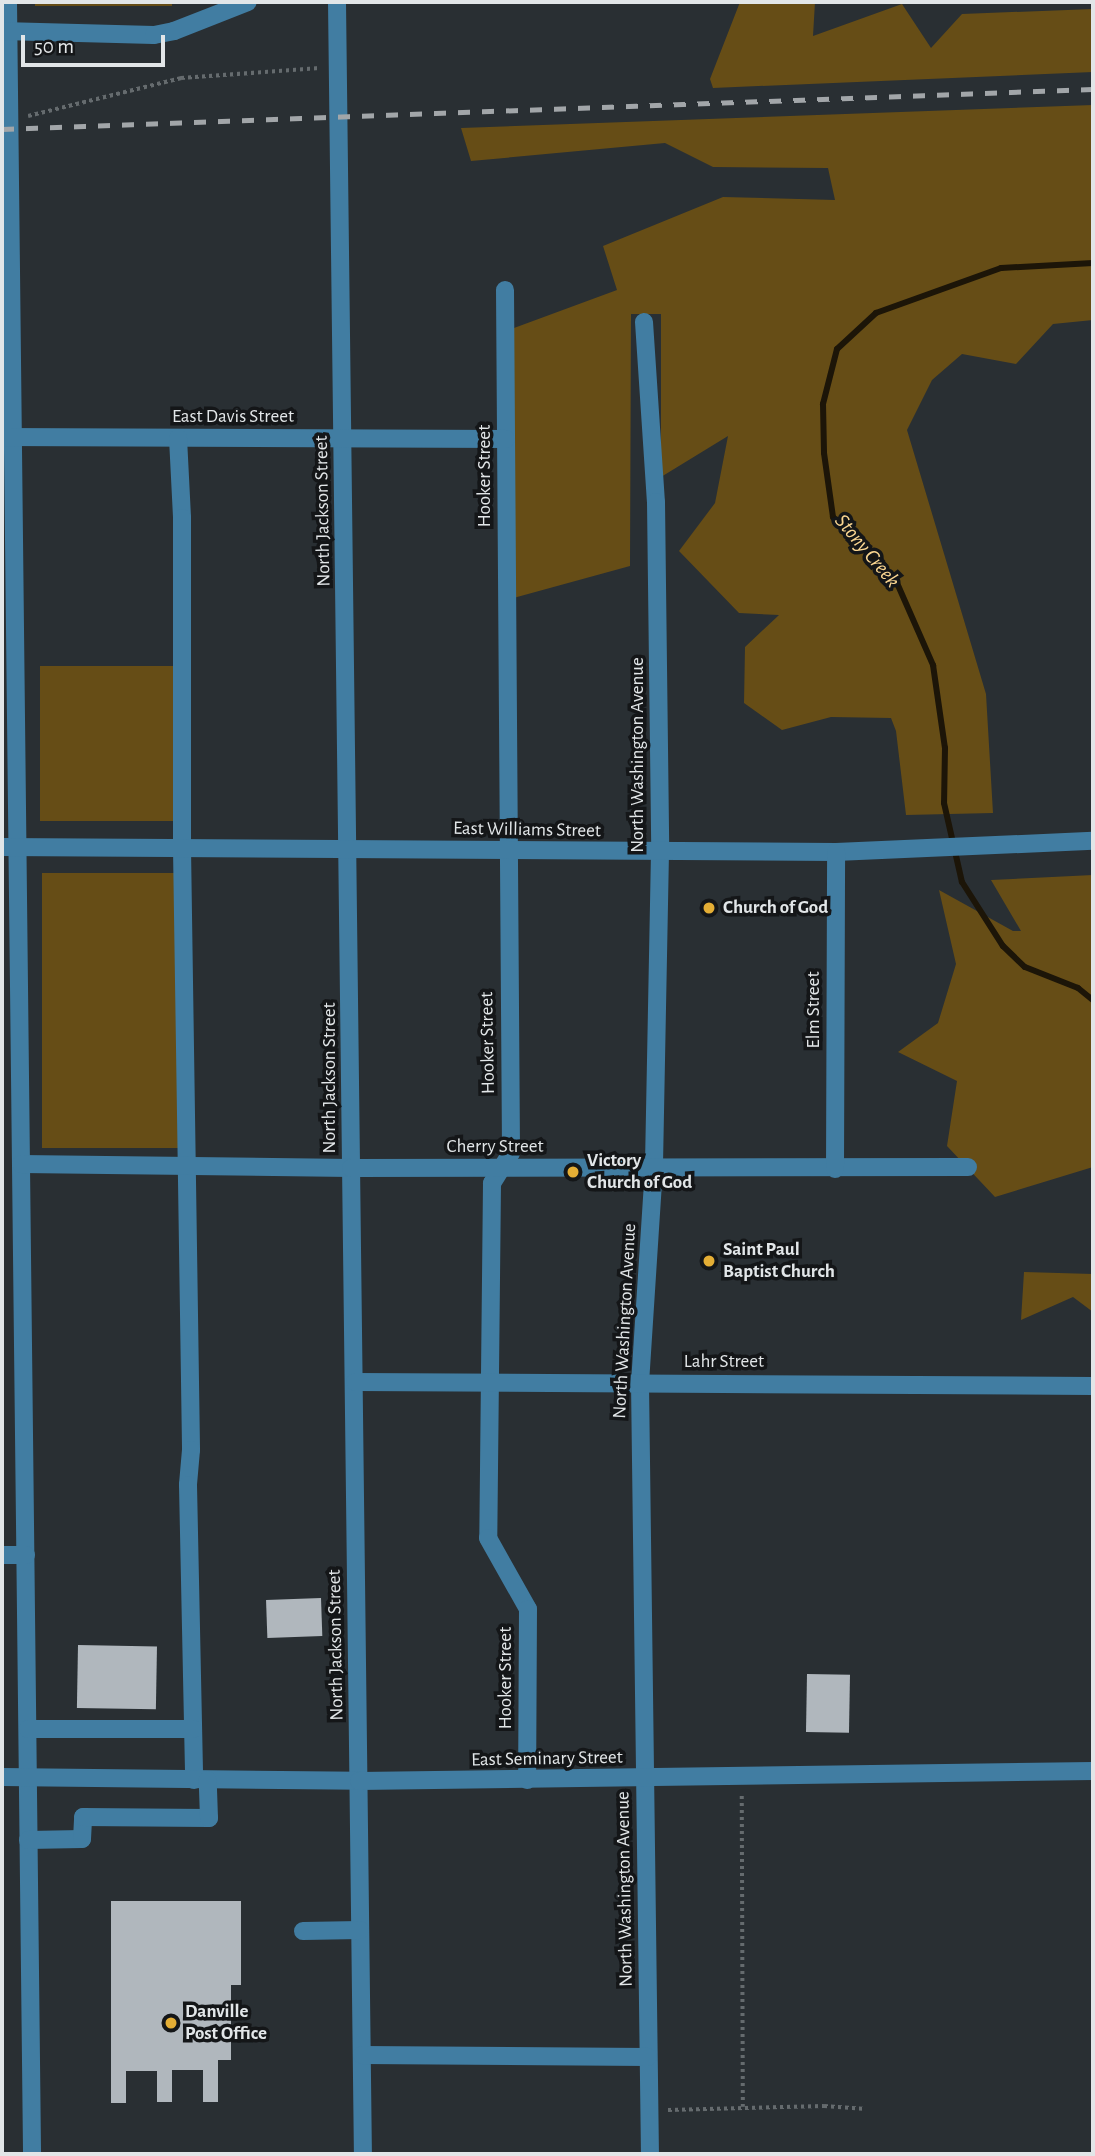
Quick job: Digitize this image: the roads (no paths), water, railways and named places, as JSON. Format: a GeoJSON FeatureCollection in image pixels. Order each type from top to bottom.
{"type":"FeatureCollection","features":[{"type":"Feature","properties":{"kind":"street"},"geometry":{"type":"LineString","coordinates":[[8,2],[5,31],[8,121],[6,232],[10,847],[21,1164],[33,2154]]}},
{"type":"Feature","properties":{"kind":"street"},"geometry":{"type":"LineString","coordinates":[[5,31],[154,35],[174,31],[248,2]]}},
{"type":"Feature","properties":{"kind":"street","name":"North Jackson Street"},"geometry":{"type":"LineString","coordinates":[[337,2],[363,2154]]}},
{"type":"Feature","properties":{"kind":"street","name":"Hooker Street"},"geometry":{"type":"LineString","coordinates":[[505,290],[510,1153],[492,1182],[488,1538],[528,1609],[527,1780]]}},
{"type":"Feature","properties":{"kind":"street","name":"North Washington Avenue"},"geometry":{"type":"LineString","coordinates":[[644,321],[656,502],[660,852],[654,1167],[640,1383],[650,2154]]}},
{"type":"Feature","properties":{"kind":"street","name":"East Davis Street"},"geometry":{"type":"LineString","coordinates":[[7,437],[506,439]]}},
{"type":"Feature","properties":{"kind":"street"},"geometry":{"type":"LineString","coordinates":[[29,1840],[82,1839],[83,1817],[209,1818],[193,1729],[182,848],[183,531],[178,438]]}},
{"type":"Feature","properties":{"kind":"street","name":"East Williams Street"},"geometry":{"type":"LineString","coordinates":[[10,847],[836,852],[994,843],[1093,841]]}},
{"type":"Feature","properties":{"kind":"street","name":"Elm Street"},"geometry":{"type":"LineString","coordinates":[[835,1168],[836,852]]}},
{"type":"Feature","properties":{"kind":"street","name":"Cherry Street"},"geometry":{"type":"LineString","coordinates":[[21,1164],[351,1168],[968,1167]]}},
{"type":"Feature","properties":{"kind":"street","name":"Lahr Street"},"geometry":{"type":"LineString","coordinates":[[355,1382],[1093,1386]]}},
{"type":"Feature","properties":{"kind":"street"},"geometry":{"type":"LineString","coordinates":[[2,1555],[26,1555]]}},
{"type":"Feature","properties":{"kind":"street"},"geometry":{"type":"LineString","coordinates":[[28,1729],[193,1729]]}},
{"type":"Feature","properties":{"kind":"street","name":"East Seminary Street"},"geometry":{"type":"LineString","coordinates":[[2,1777],[359,1781],[1093,1771]]}},
{"type":"Feature","properties":{"kind":"street"},"geometry":{"type":"LineString","coordinates":[[303,1931],[360,1930]]}},
{"type":"Feature","properties":{"kind":"street"},"geometry":{"type":"LineString","coordinates":[[362,2055],[648,2057]]}},
{"type":"Feature","properties":{"kind":"waterway","name":"Stony Creek"},"geometry":{"type":"LineString","coordinates":[[1093,263],[1001,268],[876,313],[837,349],[823,404],[824,453],[833,517],[897,583],[933,665],[945,748],[944,803],[962,882],[1003,946],[1025,967],[1078,988],[1093,1000]]}},
{"type":"Feature","properties":{"kind":"railway"},"geometry":{"type":"LineString","coordinates":[[2,129],[1093,89]]}},
{"type":"Feature","properties":{"kind":"place","name":"Church of God"},"geometry":{"type":"Point","coordinates":[709,908]}},
{"type":"Feature","properties":{"kind":"place","name":"Victory Church of God"},"geometry":{"type":"Point","coordinates":[573,1172]}},
{"type":"Feature","properties":{"kind":"place","name":"Saint Paul Baptist Church"},"geometry":{"type":"Point","coordinates":[709,1261]}},
{"type":"Feature","properties":{"kind":"place","name":"Danville Post Office"},"geometry":{"type":"Point","coordinates":[171,2023]}}]}
